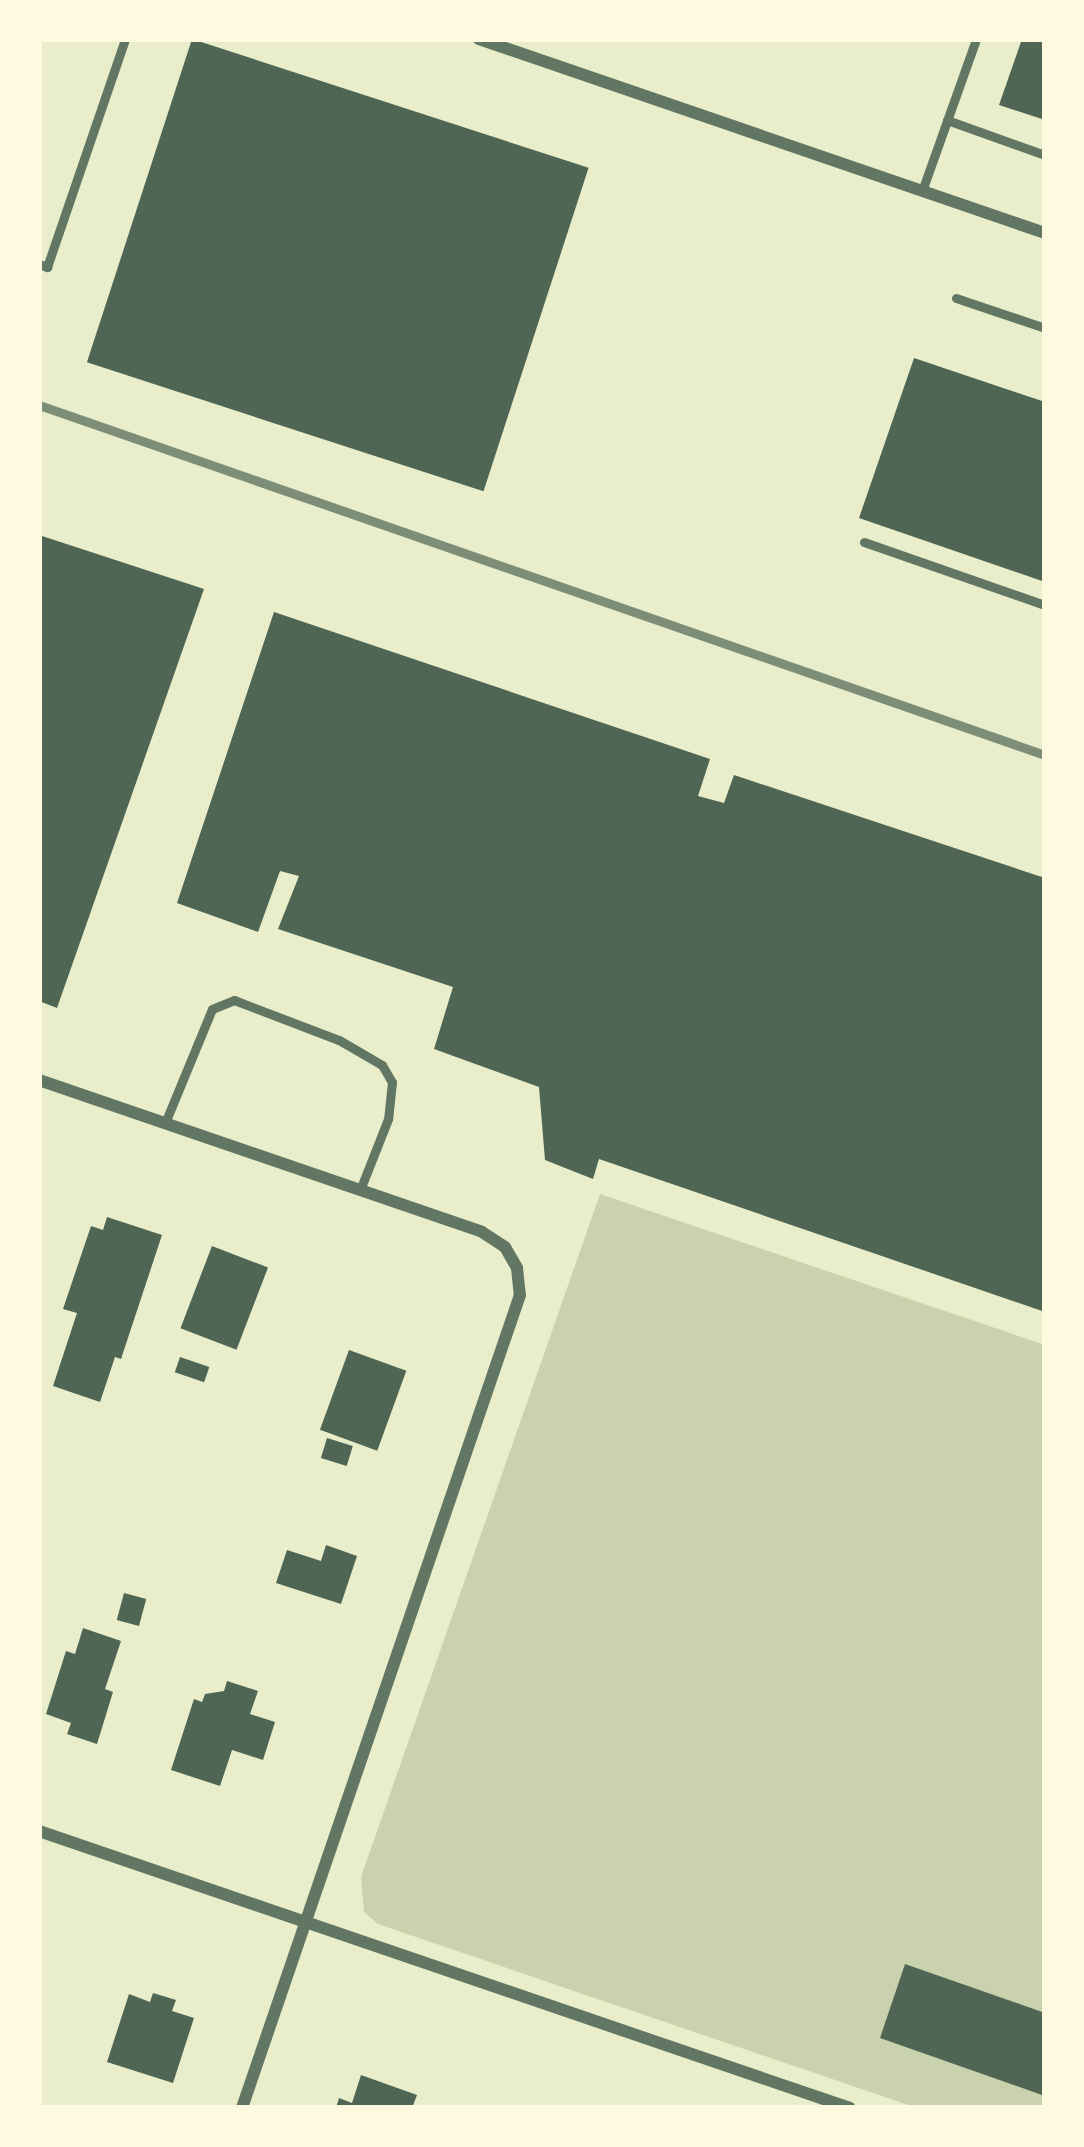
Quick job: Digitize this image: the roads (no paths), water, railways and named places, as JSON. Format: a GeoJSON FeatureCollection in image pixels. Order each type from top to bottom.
{"type":"FeatureCollection","features":[{"type":"Feature","properties":{"kind":"street"},"geometry":{"type":"LineString","coordinates":[[478,39],[1045,233]]}},
{"type":"Feature","properties":{"kind":"street"},"geometry":{"type":"LineString","coordinates":[[39,1080],[482,1232],[506,1247],[517,1268],[520,1295],[242,2108]]}},
{"type":"Feature","properties":{"kind":"street"},"geometry":{"type":"LineString","coordinates":[[39,1831],[850,2108]]}},
{"type":"Feature","properties":{"kind":"lane"},"geometry":{"type":"LineString","coordinates":[[39,264],[47,266],[124,39]]}},
{"type":"Feature","properties":{"kind":"lane"},"geometry":{"type":"LineString","coordinates":[[524,55],[530,39]]}},
{"type":"Feature","properties":{"kind":"lane"},"geometry":{"type":"LineString","coordinates":[[922,191],[976,39]]}},
{"type":"Feature","properties":{"kind":"lane"},"geometry":{"type":"LineString","coordinates":[[947,120],[1045,155]]}},
{"type":"Feature","properties":{"kind":"lane"},"geometry":{"type":"LineString","coordinates":[[956,298],[1045,328]]}},
{"type":"Feature","properties":{"kind":"lane"},"geometry":{"type":"LineString","coordinates":[[864,542],[1045,604]]}},
{"type":"Feature","properties":{"kind":"lane"},"geometry":{"type":"LineString","coordinates":[[165,1123],[212,1010],[234,1000],[339,1040],[382,1065],[392,1082],[388,1119],[360,1190]]}},
{"type":"Feature","properties":{"kind":"railway"},"geometry":{"type":"LineString","coordinates":[[39,405],[1045,755]]}}]}
